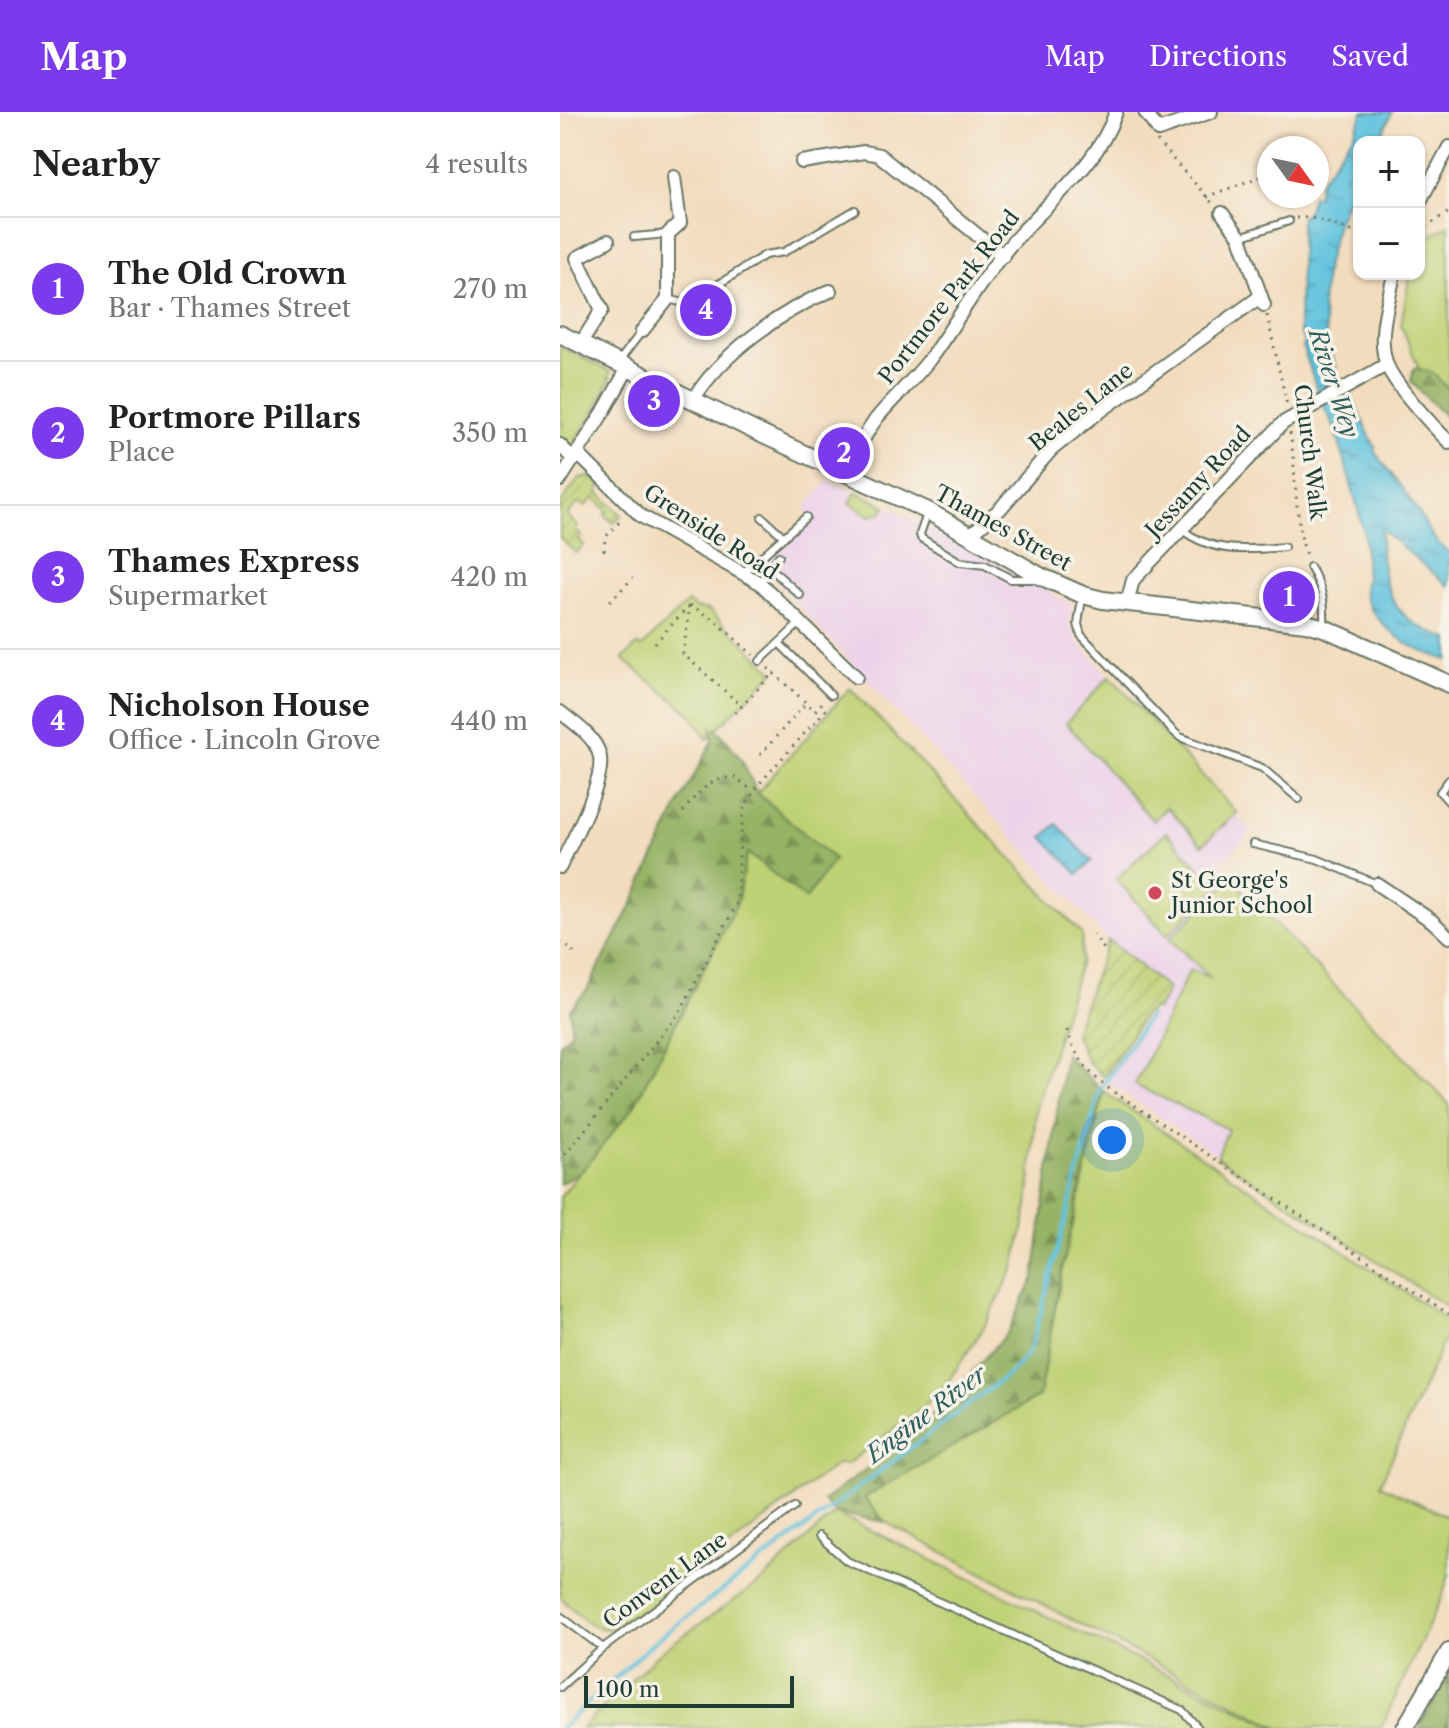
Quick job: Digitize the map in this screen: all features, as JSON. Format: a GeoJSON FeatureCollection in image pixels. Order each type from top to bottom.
{"type":"FeatureCollection","features":[{"type":"Feature","properties":{"kind":"street","name":"Portmore Park Road"},"geometry":{"type":"LineString","coordinates":[[845,472],[876,420],[920,373],[1022,231],[1053,203],[1095,155],[1116,112]]}},
{"type":"Feature","properties":{"kind":"street"},"geometry":{"type":"LineString","coordinates":[[1145,112],[1158,130],[1211,112]]}},
{"type":"Feature","properties":{"kind":"street"},"geometry":{"type":"LineString","coordinates":[[1425,192],[1449,147]]}},
{"type":"Feature","properties":{"kind":"street"},"geometry":{"type":"LineString","coordinates":[[802,162],[864,152],[879,155],[1003,256]]}},
{"type":"Feature","properties":{"kind":"street"},"geometry":{"type":"LineString","coordinates":[[642,331],[668,299],[668,234],[680,223],[674,177]]}},
{"type":"Feature","properties":{"kind":"street"},"geometry":{"type":"LineString","coordinates":[[1222,213],[1240,237],[1262,301]]}},
{"type":"Feature","properties":{"kind":"street"},"geometry":{"type":"LineString","coordinates":[[581,343],[602,310],[577,258],[608,241]]}},
{"type":"Feature","properties":{"kind":"street"},"geometry":{"type":"LineString","coordinates":[[1393,280],[1385,323],[1386,365],[1417,407],[1449,442]]}},
{"type":"Feature","properties":{"kind":"street"},"geometry":{"type":"LineString","coordinates":[[693,400],[706,378],[732,355],[805,301],[830,291]]}},
{"type":"Feature","properties":{"kind":"street","name":"Beales Lane"},"geometry":{"type":"LineString","coordinates":[[970,535],[1000,509],[1051,450],[1188,349],[1262,301]]}},
{"type":"Feature","properties":{"kind":"street","name":"Thames Street"},"geometry":{"type":"LineString","coordinates":[[560,334],[928,511],[1044,578],[1083,595],[1127,603],[1285,620],[1324,628],[1449,684]]}},
{"type":"Feature","properties":{"kind":"street"},"geometry":{"type":"LineString","coordinates":[[560,480],[576,457],[624,364]]}},
{"type":"Feature","properties":{"kind":"street","name":"Jessamy Road"},"geometry":{"type":"LineString","coordinates":[[1127,603],[1133,580],[1276,428],[1386,365]]}},
{"type":"Feature","properties":{"kind":"street"},"geometry":{"type":"LineString","coordinates":[[560,445],[576,457]]}},
{"type":"Feature","properties":{"kind":"street","name":"Grenside Road"},"geometry":{"type":"LineString","coordinates":[[576,457],[641,516],[760,583],[856,677]]}},
{"type":"Feature","properties":{"kind":"street"},"geometry":{"type":"LineString","coordinates":[[560,712],[593,742],[601,767],[597,784],[560,867]]}},
{"type":"Feature","properties":{"kind":"street"},"geometry":{"type":"LineString","coordinates":[[1377,884],[1432,921],[1449,937]]}},
{"type":"Feature","properties":{"kind":"street"},"geometry":{"type":"LineString","coordinates":[[1405,1728],[1449,1652]]}},
{"type":"Feature","properties":{"kind":"lane"},"geometry":{"type":"LineString","coordinates":[[668,299],[684,303],[705,295],[765,255],[784,252],[855,210]]}},
{"type":"Feature","properties":{"kind":"lane"},"geometry":{"type":"LineString","coordinates":[[1240,237],[1289,221]]}},
{"type":"Feature","properties":{"kind":"lane"},"geometry":{"type":"LineString","coordinates":[[634,237],[668,234]]}},
{"type":"Feature","properties":{"kind":"lane"},"geometry":{"type":"LineString","coordinates":[[624,364],[642,331]]}},
{"type":"Feature","properties":{"kind":"lane"},"geometry":{"type":"LineString","coordinates":[[928,511],[921,538],[955,560],[985,565],[1011,579],[1044,578]]}},
{"type":"Feature","properties":{"kind":"lane"},"geometry":{"type":"LineString","coordinates":[[762,517],[784,537]]}},
{"type":"Feature","properties":{"kind":"lane"},"geometry":{"type":"LineString","coordinates":[[743,573],[806,517]]}},
{"type":"Feature","properties":{"kind":"lane"},"geometry":{"type":"LineString","coordinates":[[1181,529],[1195,540],[1214,547],[1240,550],[1284,547]]}},
{"type":"Feature","properties":{"kind":"lane"},"geometry":{"type":"LineString","coordinates":[[760,583],[779,556]]}},
{"type":"Feature","properties":{"kind":"lane"},"geometry":{"type":"LineString","coordinates":[[769,567],[800,595]]}},
{"type":"Feature","properties":{"kind":"lane"},"geometry":{"type":"LineString","coordinates":[[1310,567],[1321,584],[1325,599],[1324,628]]}},
{"type":"Feature","properties":{"kind":"lane"},"geometry":{"type":"LineString","coordinates":[[1083,595],[1078,624],[1081,635],[1173,731],[1180,737],[1262,768],[1299,799]]}},
{"type":"Feature","properties":{"kind":"lane"},"geometry":{"type":"LineString","coordinates":[[760,661],[801,622]]}},
{"type":"Feature","properties":{"kind":"lane"},"geometry":{"type":"LineString","coordinates":[[779,643],[831,695]]}},
{"type":"Feature","properties":{"kind":"lane"},"geometry":{"type":"LineString","coordinates":[[1449,780],[1440,792],[1449,802]]}},
{"type":"Feature","properties":{"kind":"lane"},"geometry":{"type":"LineString","coordinates":[[1253,844],[1317,859],[1377,884]]}},
{"type":"Feature","properties":{"kind":"lane","name":"Convent Lane"},"geometry":{"type":"LineString","coordinates":[[560,1687],[603,1648],[795,1506]]}},
{"type":"Feature","properties":{"kind":"lane"},"geometry":{"type":"LineString","coordinates":[[819,1536],[847,1561],[1182,1710],[1198,1728]]}},
{"type":"Feature","properties":{"kind":"lane"},"geometry":{"type":"LineString","coordinates":[[560,1616],[603,1648]]}},
{"type":"Feature","properties":{"kind":"path"},"geometry":{"type":"LineString","coordinates":[[1158,130],[1155,138],[1222,213]]}},
{"type":"Feature","properties":{"kind":"path"},"geometry":{"type":"LineString","coordinates":[[1206,197],[1257,178]]}},
{"type":"Feature","properties":{"kind":"path"},"geometry":{"type":"LineString","coordinates":[[1425,227],[1449,212]]}},
{"type":"Feature","properties":{"kind":"path"},"geometry":{"type":"LineString","coordinates":[[1304,217],[1353,232]]}},
{"type":"Feature","properties":{"kind":"path","name":"Church Walk"},"geometry":{"type":"LineString","coordinates":[[1262,301],[1289,419],[1301,541],[1310,567]]}},
{"type":"Feature","properties":{"kind":"path"},"geometry":{"type":"LineString","coordinates":[[604,551],[605,538],[633,508]]}},
{"type":"Feature","properties":{"kind":"path"},"geometry":{"type":"LineString","coordinates":[[610,601],[633,578]]}},
{"type":"Feature","properties":{"kind":"path"},"geometry":{"type":"LineString","coordinates":[[655,643],[690,605]]}},
{"type":"Feature","properties":{"kind":"path"},"geometry":{"type":"LineString","coordinates":[[690,605],[712,618],[815,711]]}},
{"type":"Feature","properties":{"kind":"path"},"geometry":{"type":"LineString","coordinates":[[690,605],[683,654],[742,706]]}},
{"type":"Feature","properties":{"kind":"path"},"geometry":{"type":"LineString","coordinates":[[735,713],[774,672]]}},
{"type":"Feature","properties":{"kind":"path"},"geometry":{"type":"LineString","coordinates":[[760,755],[806,703]]}},
{"type":"Feature","properties":{"kind":"path"},"geometry":{"type":"LineString","coordinates":[[560,1161],[680,1012],[737,903],[745,806],[753,791],[831,704]]}},
{"type":"Feature","properties":{"kind":"path"},"geometry":{"type":"LineString","coordinates":[[683,812],[695,796],[716,779],[733,777],[753,791]]}},
{"type":"Feature","properties":{"kind":"path"},"geometry":{"type":"LineString","coordinates":[[1093,934],[1104,949]]}},
{"type":"Feature","properties":{"kind":"path"},"geometry":{"type":"LineString","coordinates":[[560,943],[573,950],[573,957]]}},
{"type":"Feature","properties":{"kind":"path"},"geometry":{"type":"LineString","coordinates":[[1067,1030],[1070,1043],[1091,1074],[1108,1088],[1449,1314]]}},
{"type":"Feature","properties":{"kind":"shaded area","name":"St George's Junior School"},"geometry":{"type":"Polygon","coordinates":[[[828,480],[924,523],[1072,604],[1070,622],[1078,642],[1252,832],[1220,864],[1449,1104],[1449,1308],[1108,1083],[1168,989],[1108,940],[759,563],[813,518],[805,509],[828,480]]]}},
{"type":"Feature","properties":{"kind":"green space"},"geometry":{"type":"Polygon","coordinates":[[[1449,225],[1449,420],[1434,405],[1401,325],[1409,280],[1425,280],[1425,239],[1449,225]]]}},
{"type":"Feature","properties":{"kind":"green space"},"geometry":{"type":"Polygon","coordinates":[[[560,346],[611,372],[593,414],[570,448],[560,438],[560,429],[564,425],[560,421],[560,346]]]}},
{"type":"Feature","properties":{"kind":"green space"},"geometry":{"type":"Polygon","coordinates":[[[1414,368],[1432,372],[1449,390],[1449,420],[1411,382],[1414,368]]]}},
{"type":"Feature","properties":{"kind":"green space"},"geometry":{"type":"Polygon","coordinates":[[[591,476],[601,485],[598,492],[622,515],[614,523],[605,515],[608,511],[594,498],[585,506],[579,502],[567,515],[578,526],[575,530],[582,536],[579,540],[584,545],[576,553],[560,538],[560,505],[579,478],[591,476]]]}},
{"type":"Feature","properties":{"kind":"green space"},"geometry":{"type":"Polygon","coordinates":[[[856,492],[886,506],[882,512],[870,516],[850,503],[856,492]]]}},
{"type":"Feature","properties":{"kind":"green space"},"geometry":{"type":"Polygon","coordinates":[[[688,602],[695,608],[709,610],[774,672],[707,739],[693,716],[623,659],[637,645],[642,647],[688,602]]]}},
{"type":"Feature","properties":{"kind":"green space"},"geometry":{"type":"Polygon","coordinates":[[[1110,676],[1237,813],[1202,845],[1167,807],[1153,821],[1066,723],[1110,676]]]}},
{"type":"Feature","properties":{"kind":"green space"},"geometry":{"type":"Polygon","coordinates":[[[850,688],[1082,934],[1081,960],[1036,1108],[1028,1207],[1014,1268],[984,1327],[949,1380],[922,1408],[847,1464],[837,1464],[627,1625],[605,1629],[597,1627],[589,1624],[560,1597],[560,1197],[634,1106],[737,903],[747,852],[834,860],[757,793],[850,688]]]}},
{"type":"Feature","properties":{"kind":"green space"},"geometry":{"type":"Polygon","coordinates":[[[711,727],[721,733],[742,760],[757,793],[834,859],[806,899],[747,853],[737,903],[634,1106],[582,1171],[560,1184],[560,1044],[571,1032],[570,1009],[587,990],[632,905],[681,800],[713,741],[711,727]]]}},
{"type":"Feature","properties":{"kind":"green space"},"geometry":{"type":"Polygon","coordinates":[[[1166,832],[1218,888],[1167,935],[1116,879],[1166,832]]]}},
{"type":"Feature","properties":{"kind":"green space"},"geometry":{"type":"Polygon","coordinates":[[[1232,879],[1449,1104],[1449,1308],[1217,1157],[1228,1129],[1135,1085],[1190,969],[1211,978],[1169,939],[1232,879]]]}},
{"type":"Feature","properties":{"kind":"green space"},"geometry":{"type":"Polygon","coordinates":[[[1108,940],[1168,989],[1157,1010],[1154,1008],[1144,1015],[1104,1077],[1088,1062],[1074,1033],[1108,940]]]}},
{"type":"Feature","properties":{"kind":"green space"},"geometry":{"type":"Polygon","coordinates":[[[1065,1054],[1104,1092],[1062,1269],[1039,1396],[864,1498],[885,1522],[835,1513],[823,1501],[924,1426],[1008,1332],[1034,1278],[1065,1054]]]}},
{"type":"Feature","properties":{"kind":"green space"},"geometry":{"type":"Polygon","coordinates":[[[1104,1092],[1449,1321],[1449,1329],[1380,1485],[1449,1517],[1449,1575],[1441,1599],[1381,1728],[1280,1728],[885,1522],[864,1498],[1039,1396],[1062,1269],[1104,1092]]]}},
{"type":"Feature","properties":{"kind":"green space"},"geometry":{"type":"Polygon","coordinates":[[[835,1513],[1277,1728],[582,1728],[660,1652],[763,1580],[835,1513]]]}},
{"type":"Feature","properties":{"kind":"green space"},"geometry":{"type":"Polygon","coordinates":[[[1449,1675],[1449,1728],[1419,1728],[1449,1675]]]}},
{"type":"Feature","properties":{"kind":"water","name":"River Wey"},"geometry":{"type":"Polygon","coordinates":[[[1363,112],[1392,112],[1382,136],[1353,136],[1353,191],[1337,223],[1325,271],[1322,306],[1327,340],[1340,381],[1351,396],[1375,452],[1434,539],[1449,552],[1449,586],[1383,531],[1380,532],[1381,559],[1389,592],[1411,621],[1449,639],[1449,660],[1421,651],[1399,638],[1370,607],[1364,589],[1364,534],[1355,498],[1336,431],[1319,396],[1299,329],[1301,217],[1309,208],[1329,208],[1329,168],[1355,132],[1363,112]]]}},
{"type":"Feature","properties":{"kind":"water"},"geometry":{"type":"Polygon","coordinates":[[[1057,824],[1092,861],[1078,874],[1043,837],[1057,824]]]}},
{"type":"Feature","properties":{"kind":"waterway","name":"Engine River"},"geometry":{"type":"LineString","coordinates":[[561,1728],[655,1641],[1014,1370],[1030,1350],[1100,1090],[1149,1016]]}},
{"type":"Feature","properties":{"kind":"place","name":"Nicholson House"},"geometry":{"type":"Point","coordinates":[706,310]}},
{"type":"Feature","properties":{"kind":"place","name":"Thames Express"},"geometry":{"type":"Point","coordinates":[654,401]}},
{"type":"Feature","properties":{"kind":"place","name":"Portmore Pillars"},"geometry":{"type":"Point","coordinates":[844,453]}},
{"type":"Feature","properties":{"kind":"place","name":"The Old Crown"},"geometry":{"type":"Point","coordinates":[1289,597]}},
{"type":"Feature","properties":{"kind":"place","name":"St George's Junior School"},"geometry":{"type":"Point","coordinates":[1155,893]}}]}
